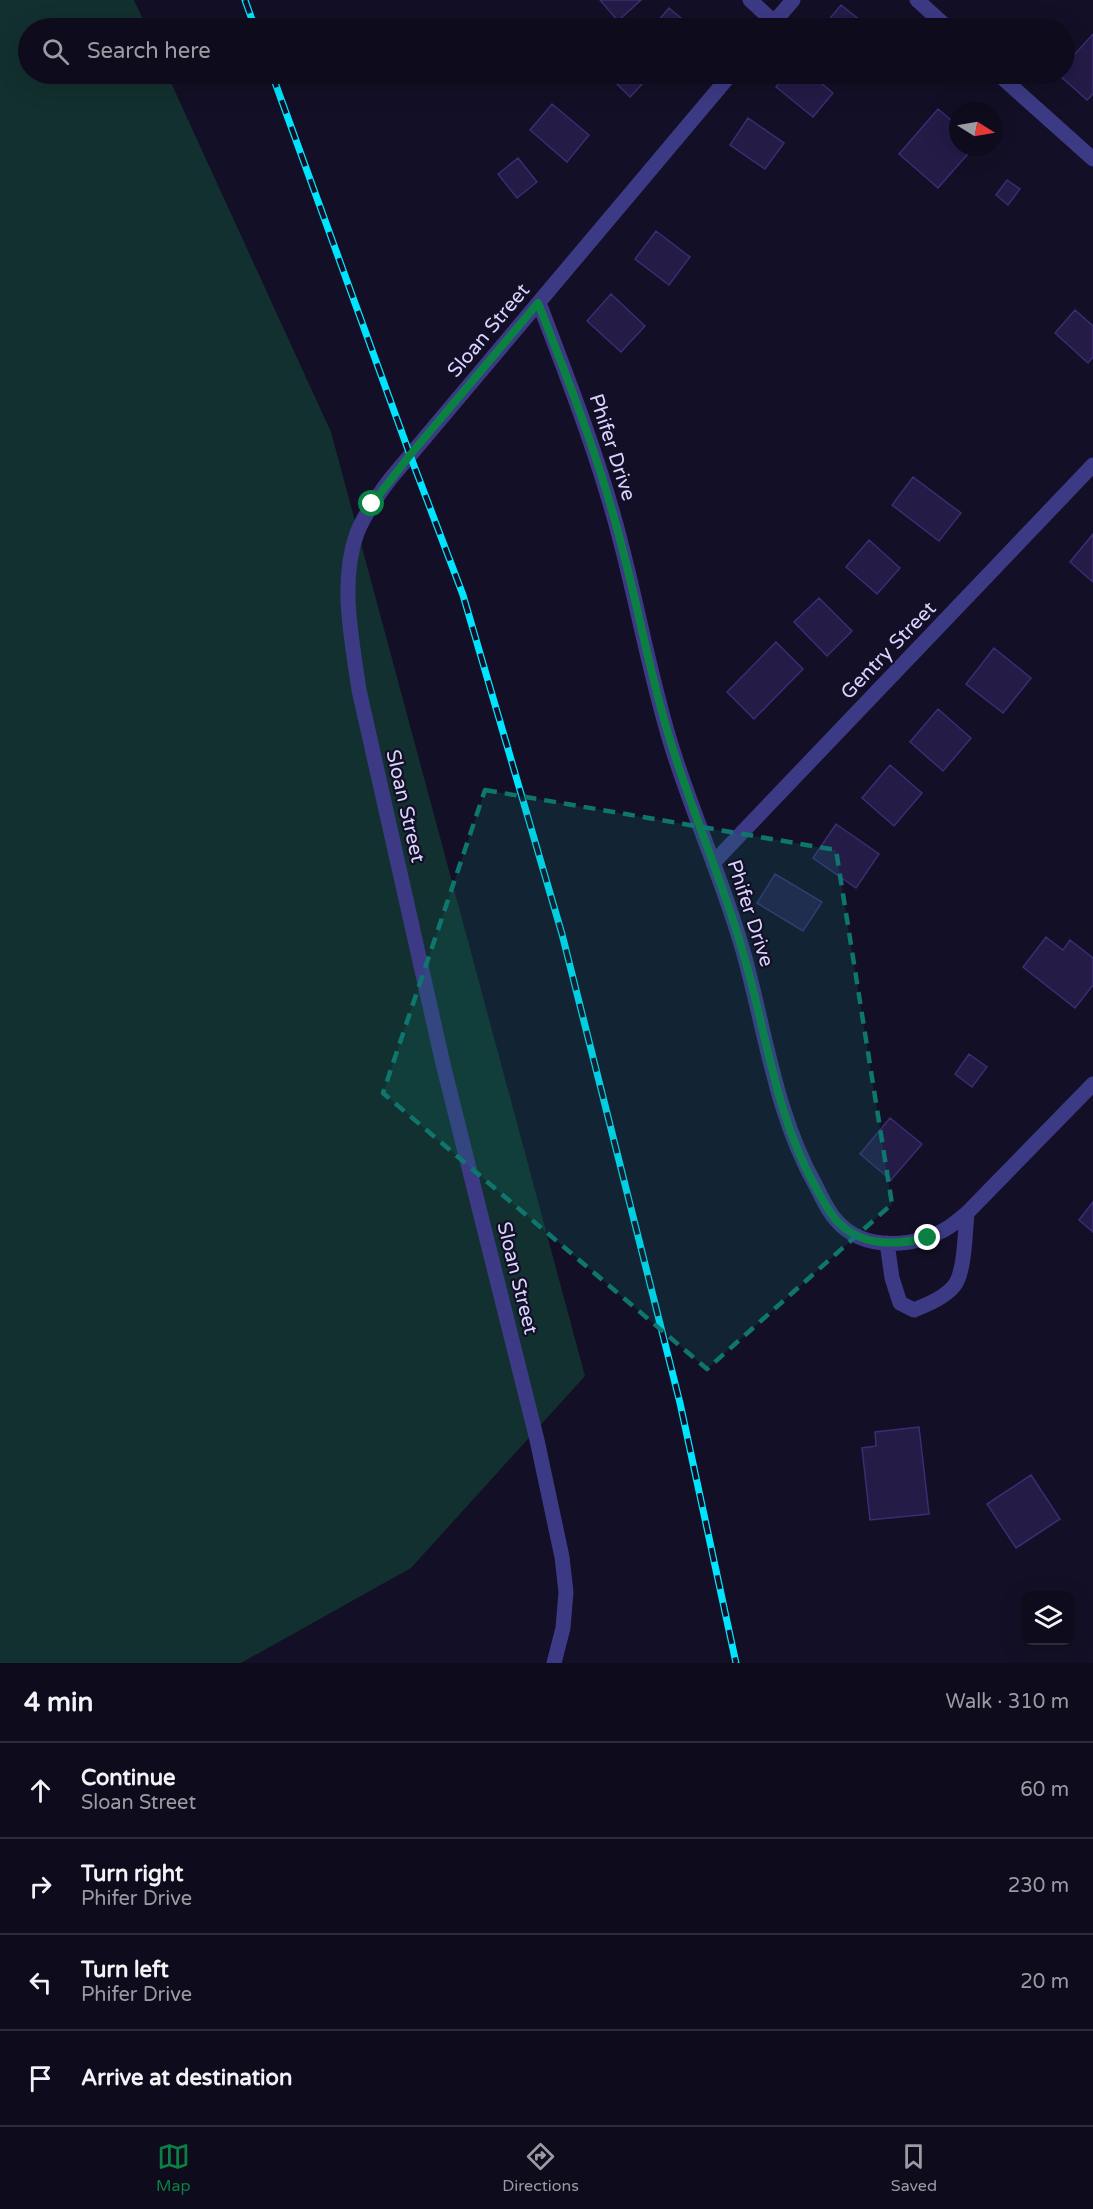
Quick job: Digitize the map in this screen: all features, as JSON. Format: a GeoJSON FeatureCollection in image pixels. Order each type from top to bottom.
{"type":"FeatureCollection","features":[{"type":"Feature","properties":{"kind":"street"},"geometry":{"type":"LineString","coordinates":[[750,0],[766,18]]}},
{"type":"Feature","properties":{"kind":"street"},"geometry":{"type":"LineString","coordinates":[[778,18],[793,0]]}},
{"type":"Feature","properties":{"kind":"street"},"geometry":{"type":"LineString","coordinates":[[917,0],[937,18]]}},
{"type":"Feature","properties":{"kind":"street","name":"Sloan Street"},"geometry":{"type":"LineString","coordinates":[[554,1663],[563,1628],[566,1592],[562,1557],[537,1440],[444,1064],[358,690],[348,598],[350,565],[357,533],[372,504],[410,455],[723,84]]}},
{"type":"Feature","properties":{"kind":"street"},"geometry":{"type":"LineString","coordinates":[[1009,84],[1093,159]]}},
{"type":"Feature","properties":{"kind":"street","name":"Phifer Drive"},"geometry":{"type":"LineString","coordinates":[[538,303],[575,395],[601,472],[623,550],[670,742],[745,957],[778,1094],[791,1134],[828,1210],[845,1229],[869,1241],[905,1243],[928,1238],[948,1228],[967,1213],[1093,1084]]}},
{"type":"Feature","properties":{"kind":"street","name":"Gentry Street"},"geometry":{"type":"LineString","coordinates":[[713,864],[1093,465]]}},
{"type":"Feature","properties":{"kind":"street"},"geometry":{"type":"LineString","coordinates":[[886,1243],[892,1278],[900,1303],[914,1310],[937,1300],[956,1285],[964,1257],[967,1213]]}},
{"type":"Feature","properties":{"kind":"highlighted area"},"geometry":{"type":"Polygon","coordinates":[[[485,790],[836,850],[892,1204],[707,1369],[383,1093],[485,790]]]}},
{"type":"Feature","properties":{"kind":"green space"},"geometry":{"type":"Polygon","coordinates":[[[0,0],[134,0],[142,18],[18,18],[18,84],[172,84],[331,432],[585,1376],[411,1568],[241,1663],[0,1663],[0,0]]]}},
{"type":"Feature","properties":{"kind":"building"},"geometry":{"type":"Polygon","coordinates":[[[600,0],[641,0],[621,18],[615,18],[600,0]]]}},
{"type":"Feature","properties":{"kind":"building"},"geometry":{"type":"Polygon","coordinates":[[[841,5],[857,18],[830,18],[841,5]]]}},
{"type":"Feature","properties":{"kind":"building"},"geometry":{"type":"Polygon","coordinates":[[[669,8],[681,18],[660,18],[669,8]]]}},
{"type":"Feature","properties":{"kind":"building"},"geometry":{"type":"Polygon","coordinates":[[[1093,34],[1093,94],[1087,100],[1069,84],[1075,84],[1075,54],[1093,34]]]}},
{"type":"Feature","properties":{"kind":"building"},"geometry":{"type":"Polygon","coordinates":[[[617,84],[642,84],[630,97],[617,84]]]}},
{"type":"Feature","properties":{"kind":"building"},"geometry":{"type":"Polygon","coordinates":[[[779,84],[822,84],[833,93],[813,117],[776,87],[779,84]]]}},
{"type":"Feature","properties":{"kind":"building"},"geometry":{"type":"Polygon","coordinates":[[[552,104],[589,135],[567,162],[530,130],[552,104]]]}},
{"type":"Feature","properties":{"kind":"building"},"geometry":{"type":"Polygon","coordinates":[[[938,109],[949,118],[949,156],[966,156],[938,188],[899,154],[938,109]]]}},
{"type":"Feature","properties":{"kind":"building"},"geometry":{"type":"Polygon","coordinates":[[[748,118],[784,143],[765,169],[730,145],[748,118]]]}},
{"type":"Feature","properties":{"kind":"building"},"geometry":{"type":"Polygon","coordinates":[[[518,158],[537,182],[517,198],[498,174],[518,158]]]}},
{"type":"Feature","properties":{"kind":"building"},"geometry":{"type":"Polygon","coordinates":[[[1007,180],[1020,189],[1008,205],[996,195],[1007,180]]]}},
{"type":"Feature","properties":{"kind":"building"},"geometry":{"type":"Polygon","coordinates":[[[656,231],[690,257],[669,285],[635,259],[656,231]]]}},
{"type":"Feature","properties":{"kind":"building"},"geometry":{"type":"Polygon","coordinates":[[[611,294],[645,326],[621,352],[587,321],[611,294]]]}},
{"type":"Feature","properties":{"kind":"building"},"geometry":{"type":"Polygon","coordinates":[[[1075,310],[1093,326],[1093,357],[1088,363],[1055,333],[1075,310]]]}},
{"type":"Feature","properties":{"kind":"building"},"geometry":{"type":"Polygon","coordinates":[[[913,477],[961,513],[939,541],[892,505],[913,477]]]}},
{"type":"Feature","properties":{"kind":"building"},"geometry":{"type":"Polygon","coordinates":[[[1093,534],[1093,582],[1070,562],[1093,534]]]}},
{"type":"Feature","properties":{"kind":"building"},"geometry":{"type":"Polygon","coordinates":[[[869,540],[900,568],[877,594],[846,567],[869,540]]]}},
{"type":"Feature","properties":{"kind":"building"},"geometry":{"type":"Polygon","coordinates":[[[819,598],[852,631],[827,656],[794,622],[819,598]]]}},
{"type":"Feature","properties":{"kind":"building"},"geometry":{"type":"Polygon","coordinates":[[[776,642],[803,669],[754,719],[727,692],[776,642]]]}},
{"type":"Feature","properties":{"kind":"building"},"geometry":{"type":"Polygon","coordinates":[[[994,648],[1031,678],[1003,713],[966,684],[994,648]]]}},
{"type":"Feature","properties":{"kind":"building"},"geometry":{"type":"Polygon","coordinates":[[[938,709],[971,738],[943,771],[910,742],[938,709]]]}},
{"type":"Feature","properties":{"kind":"building"},"geometry":{"type":"Polygon","coordinates":[[[890,765],[922,793],[894,826],[862,798],[890,765]]]}},
{"type":"Feature","properties":{"kind":"building"},"geometry":{"type":"Polygon","coordinates":[[[836,824],[879,854],[856,888],[813,858],[836,824]]]}},
{"type":"Feature","properties":{"kind":"building"},"geometry":{"type":"Polygon","coordinates":[[[775,874],[822,902],[803,931],[757,903],[775,874]]]}},
{"type":"Feature","properties":{"kind":"building"},"geometry":{"type":"Polygon","coordinates":[[[1046,937],[1063,950],[1070,940],[1093,958],[1093,985],[1075,1008],[1023,967],[1046,937]]]}},
{"type":"Feature","properties":{"kind":"building"},"geometry":{"type":"Polygon","coordinates":[[[969,1054],[987,1067],[972,1087],[955,1074],[969,1054]]]}},
{"type":"Feature","properties":{"kind":"building"},"geometry":{"type":"Polygon","coordinates":[[[890,1118],[922,1144],[891,1180],[860,1154],[890,1118]]]}},
{"type":"Feature","properties":{"kind":"building"},"geometry":{"type":"Polygon","coordinates":[[[1093,1202],[1093,1232],[1079,1220],[1093,1202]]]}},
{"type":"Feature","properties":{"kind":"building"},"geometry":{"type":"Polygon","coordinates":[[[919,1427],[929,1514],[870,1520],[862,1448],[876,1446],[875,1432],[919,1427]]]}},
{"type":"Feature","properties":{"kind":"building"},"geometry":{"type":"Polygon","coordinates":[[[1031,1475],[1060,1519],[1016,1548],[987,1504],[1031,1475]]]}},
{"type":"Feature","properties":{"kind":"railway"},"geometry":{"type":"LineString","coordinates":[[245,0],[251,18]]}},
{"type":"Feature","properties":{"kind":"railway"},"geometry":{"type":"LineString","coordinates":[[276,84],[463,595],[562,934],[680,1403],[736,1663]]}},
{"type":"Feature","properties":{"kind":"route"},"geometry":{"type":"LineString","coordinates":[[372,504],[391,478],[538,303],[575,395],[601,472],[623,550],[670,742],[745,957],[778,1094],[791,1134],[828,1210],[845,1229],[869,1241],[882,1243],[905,1243],[928,1238]]}}]}
